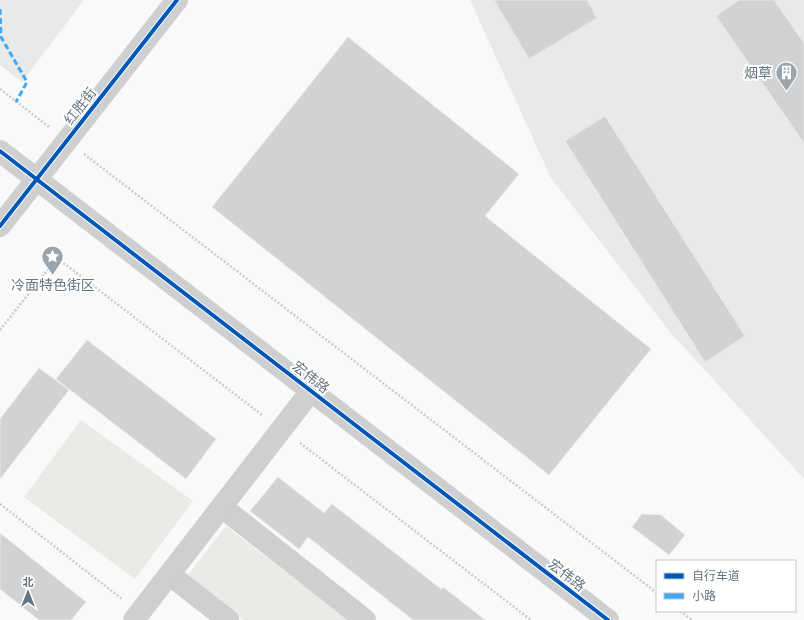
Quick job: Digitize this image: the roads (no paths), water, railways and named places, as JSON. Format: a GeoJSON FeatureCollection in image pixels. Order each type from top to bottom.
{"type":"FeatureCollection","features":[{"type":"Feature","properties":{"kind":"street","name":"红胜街"},"geometry":{"type":"LineString","coordinates":[[0,226],[177,0]]}},
{"type":"Feature","properties":{"kind":"street","name":"宏伟路"},"geometry":{"type":"LineString","coordinates":[[0,151],[608,620]]}},
{"type":"Feature","properties":{"kind":"street"},"geometry":{"type":"LineString","coordinates":[[137,616],[311,391]]}},
{"type":"Feature","properties":{"kind":"street"},"geometry":{"type":"LineString","coordinates":[[222,507],[365,620]]}},
{"type":"Feature","properties":{"kind":"street"},"geometry":{"type":"LineString","coordinates":[[170,575],[228,620]]}},
{"type":"Feature","properties":{"kind":"place","name":"烟草"},"geometry":{"type":"Point","coordinates":[787,92]}},
{"type":"Feature","properties":{"kind":"place","name":"冷面特色街区"},"geometry":{"type":"Point","coordinates":[53,276]}}]}
